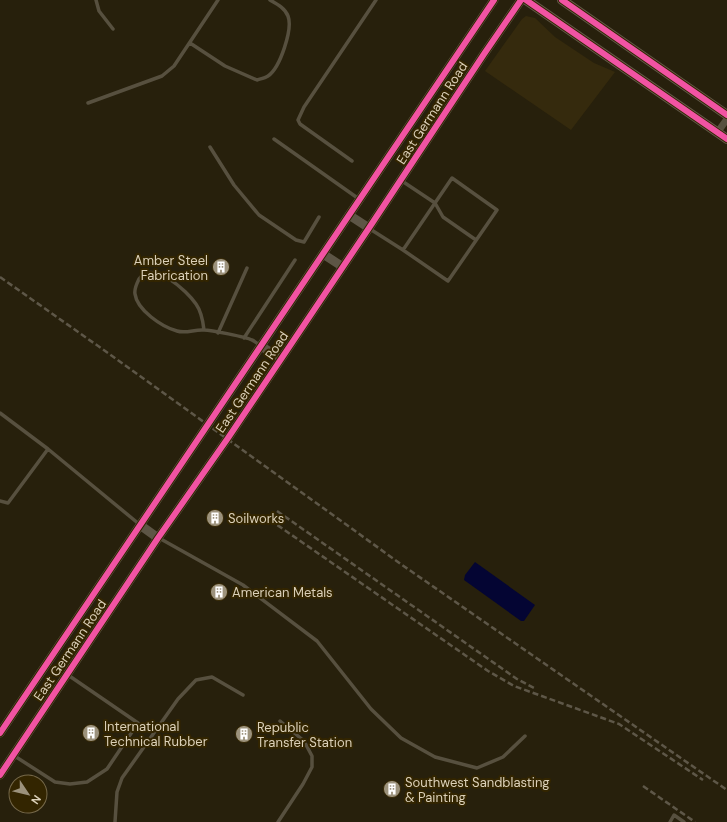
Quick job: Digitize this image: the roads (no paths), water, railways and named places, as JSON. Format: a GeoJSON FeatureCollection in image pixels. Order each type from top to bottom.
{"type":"FeatureCollection","features":[{"type":"Feature","properties":{"kind":"main road","name":"East Germann Road"},"geometry":{"type":"LineString","coordinates":[[0,733],[494,0]]}},
{"type":"Feature","properties":{"kind":"main road","name":"East Germann Road"},"geometry":{"type":"LineString","coordinates":[[0,775],[158,538],[343,267],[521,0]]}},
{"type":"Feature","properties":{"kind":"main road"},"geometry":{"type":"LineString","coordinates":[[526,0],[727,139]]}},
{"type":"Feature","properties":{"kind":"main road"},"geometry":{"type":"LineString","coordinates":[[562,0],[727,115]]}},
{"type":"Feature","properties":{"kind":"main road"},"geometry":{"type":"LineString","coordinates":[[349,215],[369,228]]}},
{"type":"Feature","properties":{"kind":"main road"},"geometry":{"type":"LineString","coordinates":[[323,254],[343,267]]}},
{"type":"Feature","properties":{"kind":"main road"},"geometry":{"type":"LineString","coordinates":[[261,346],[281,359]]}},
{"type":"Feature","properties":{"kind":"main road"},"geometry":{"type":"LineString","coordinates":[[140,525],[158,538]]}},
{"type":"Feature","properties":{"kind":"street"},"geometry":{"type":"LineString","coordinates":[[717,132],[727,119]]}},
{"type":"Feature","properties":{"kind":"lane"},"geometry":{"type":"LineString","coordinates":[[96,0],[99,11],[113,29]]}},
{"type":"Feature","properties":{"kind":"lane"},"geometry":{"type":"LineString","coordinates":[[88,103],[162,76],[174,66],[218,0]]}},
{"type":"Feature","properties":{"kind":"lane"},"geometry":{"type":"LineString","coordinates":[[190,43],[226,66],[257,80],[268,76],[277,65],[290,26],[288,16],[284,9],[270,0]]}},
{"type":"Feature","properties":{"kind":"lane"},"geometry":{"type":"LineString","coordinates":[[352,161],[300,124],[298,120],[304,107],[376,0]]}},
{"type":"Feature","properties":{"kind":"lane"},"geometry":{"type":"LineString","coordinates":[[274,139],[360,199]]}},
{"type":"Feature","properties":{"kind":"lane"},"geometry":{"type":"LineString","coordinates":[[210,147],[234,185],[249,205],[259,215],[296,240],[304,242],[319,217]]}},
{"type":"Feature","properties":{"kind":"lane"},"geometry":{"type":"LineString","coordinates":[[369,228],[448,281],[497,210],[452,178],[403,250]]}},
{"type":"Feature","properties":{"kind":"lane"},"geometry":{"type":"LineString","coordinates":[[401,180],[435,203],[443,217],[476,240]]}},
{"type":"Feature","properties":{"kind":"lane"},"geometry":{"type":"LineString","coordinates":[[244,338],[295,260]]}},
{"type":"Feature","properties":{"kind":"lane"},"geometry":{"type":"LineString","coordinates":[[218,333],[247,268]]}},
{"type":"Feature","properties":{"kind":"lane"},"geometry":{"type":"LineString","coordinates":[[204,330],[202,318],[197,305],[177,283],[154,273],[146,273],[140,278],[136,285],[135,294],[143,310],[165,326],[178,332],[204,330],[244,338],[261,346]]}},
{"type":"Feature","properties":{"kind":"lane"},"geometry":{"type":"LineString","coordinates":[[0,414],[48,450],[140,525]]}},
{"type":"Feature","properties":{"kind":"lane"},"geometry":{"type":"LineString","coordinates":[[0,501],[8,503],[48,450]]}},
{"type":"Feature","properties":{"kind":"lane"},"geometry":{"type":"LineString","coordinates":[[158,538],[243,585],[317,641],[371,709],[401,738],[435,757],[477,768],[503,757],[525,736]]}},
{"type":"Feature","properties":{"kind":"lane"},"geometry":{"type":"LineString","coordinates":[[13,755],[55,782],[70,784],[87,782],[107,769],[138,723],[68,675]]}},
{"type":"Feature","properties":{"kind":"lane"},"geometry":{"type":"LineString","coordinates":[[114,822],[117,792],[122,778],[178,699],[196,680],[212,677],[243,695]]}},
{"type":"Feature","properties":{"kind":"lane"},"geometry":{"type":"LineString","coordinates":[[278,822],[312,768],[312,756],[304,740],[280,721]]}},
{"type":"Feature","properties":{"kind":"lane"},"geometry":{"type":"LineString","coordinates":[[670,822],[674,815],[684,822]]}},
{"type":"Feature","properties":{"kind":"railway"},"geometry":{"type":"LineString","coordinates":[[0,277],[405,567],[727,790]]}},
{"type":"Feature","properties":{"kind":"railway"},"geometry":{"type":"LineString","coordinates":[[277,511],[517,679],[536,689]]}},
{"type":"Feature","properties":{"kind":"railway"},"geometry":{"type":"LineString","coordinates":[[270,520],[488,671],[514,686],[619,724],[703,780]]}},
{"type":"Feature","properties":{"kind":"railway"},"geometry":{"type":"LineString","coordinates":[[643,786],[695,822]]}},
{"type":"Feature","properties":{"kind":"place","name":"Amber Steel Fabrication"},"geometry":{"type":"Point","coordinates":[221,267]}},
{"type":"Feature","properties":{"kind":"place","name":"Soilworks"},"geometry":{"type":"Point","coordinates":[215,518]}},
{"type":"Feature","properties":{"kind":"place","name":"American Metals"},"geometry":{"type":"Point","coordinates":[219,592]}},
{"type":"Feature","properties":{"kind":"place","name":"International Technical Rubber"},"geometry":{"type":"Point","coordinates":[91,733]}},
{"type":"Feature","properties":{"kind":"place","name":"Republic Transfer Station"},"geometry":{"type":"Point","coordinates":[244,734]}},
{"type":"Feature","properties":{"kind":"place","name":"Southwest Sandblasting & Painting"},"geometry":{"type":"Point","coordinates":[392,789]}}]}
